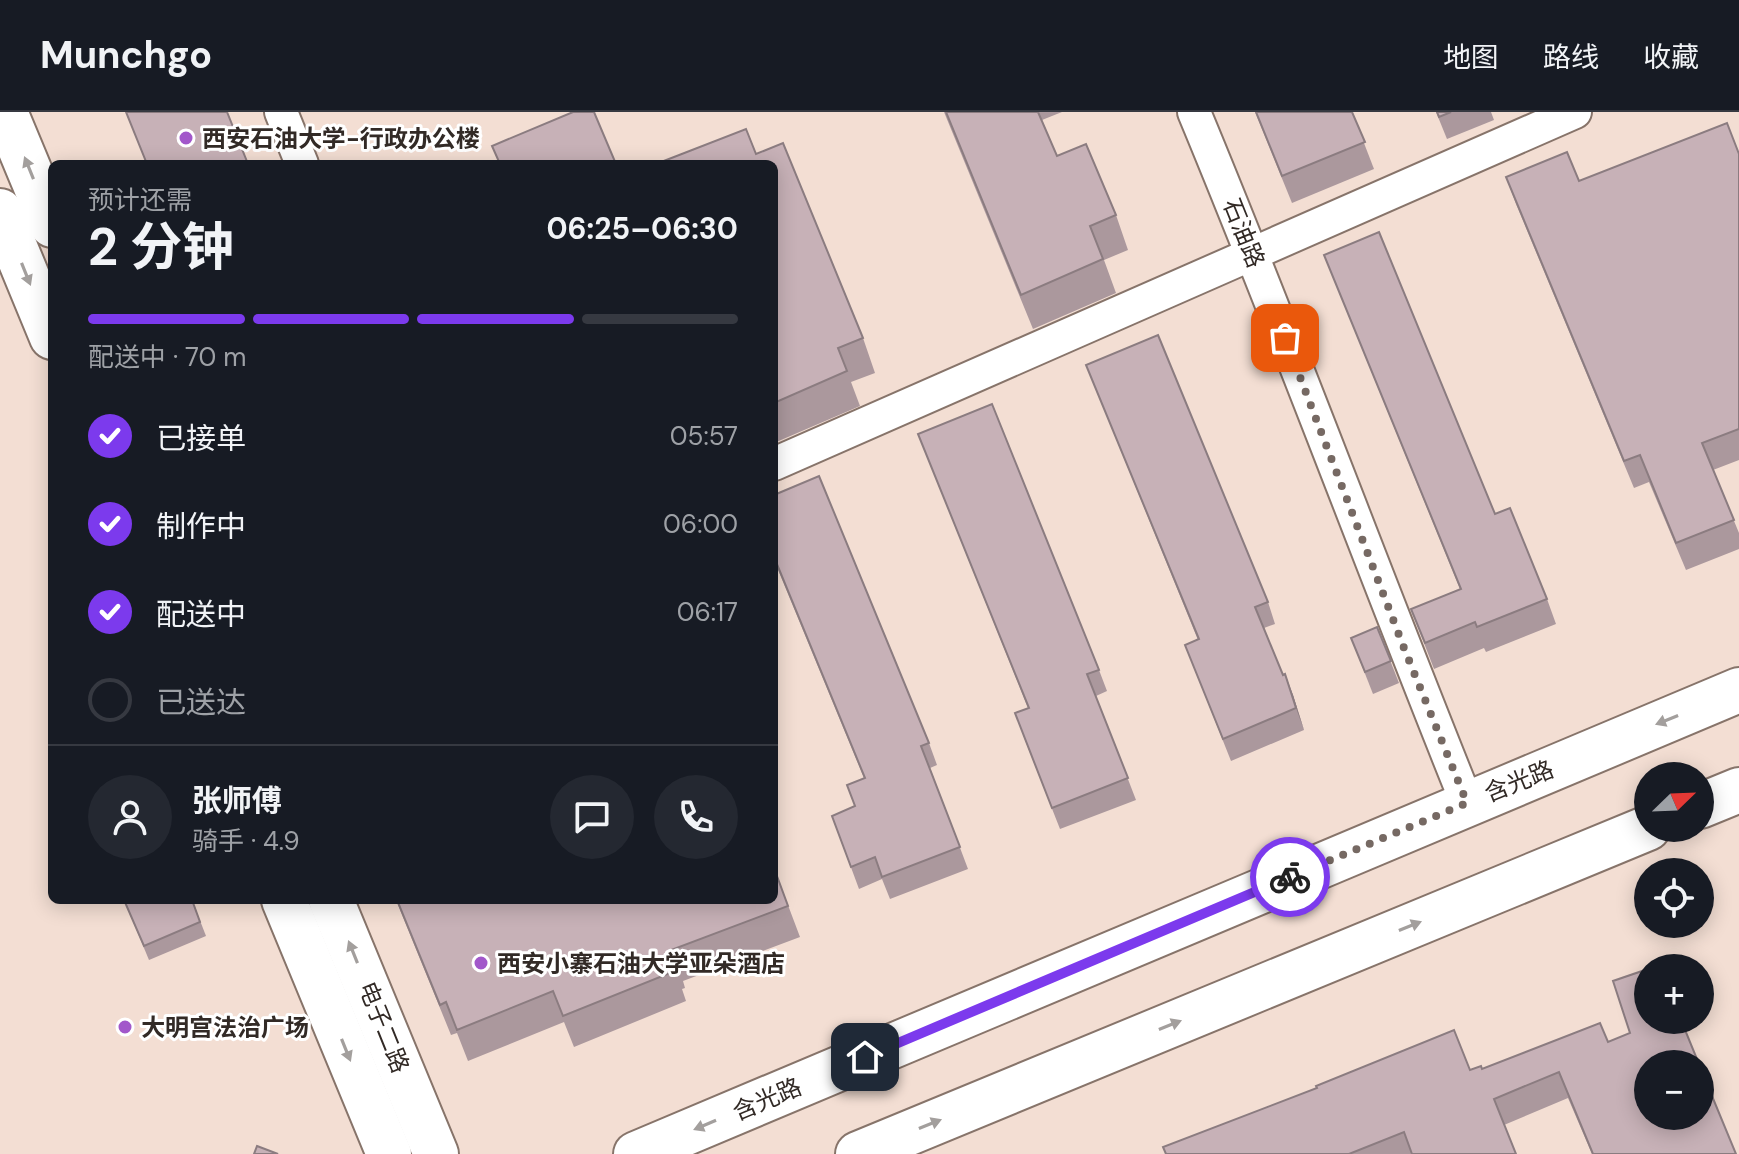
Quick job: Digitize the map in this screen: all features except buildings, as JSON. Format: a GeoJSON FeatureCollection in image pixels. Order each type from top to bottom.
{"type":"FeatureCollection","features":[{"type":"Feature","properties":{"kind":"main road"},"geometry":{"type":"LineString","coordinates":[[5,112],[48,215]]}},
{"type":"Feature","properties":{"kind":"main road"},"geometry":{"type":"LineString","coordinates":[[0,211],[48,327]]}},
{"type":"Feature","properties":{"kind":"main road","name":"含光路"},"geometry":{"type":"LineString","coordinates":[[636,1154],[1739,690]]}},
{"type":"Feature","properties":{"kind":"main road"},"geometry":{"type":"LineString","coordinates":[[1714,800],[1739,790]]}},
{"type":"Feature","properties":{"kind":"main road"},"geometry":{"type":"LineString","coordinates":[[858,1154],[1634,834]]}},
{"type":"Feature","properties":{"kind":"main road","name":"电子二路"},"geometry":{"type":"LineString","coordinates":[[286,904],[389,1154]]}},
{"type":"Feature","properties":{"kind":"main road","name":"电子二路"},"geometry":{"type":"LineString","coordinates":[[333,904],[436,1154]]}},
{"type":"Feature","properties":{"kind":"street"},"geometry":{"type":"LineString","coordinates":[[281,112],[300,160]]}},
{"type":"Feature","properties":{"kind":"street","name":"石油路"},"geometry":{"type":"LineString","coordinates":[[1194,112],[1253,254],[1404,648],[1467,803]]}},
{"type":"Feature","properties":{"kind":"street"},"geometry":{"type":"LineString","coordinates":[[778,462],[1575,112]]}},
{"type":"Feature","properties":{"kind":"way so far"},"geometry":{"type":"LineString","coordinates":[[1285,338],[1467,803],[1290,877]]}},
{"type":"Feature","properties":{"kind":"place","name":"西安石油大学-行政办公楼"},"geometry":{"type":"Point","coordinates":[186,138]}},
{"type":"Feature","properties":{"kind":"place","name":"西安小寨石油大学亚朵酒店"},"geometry":{"type":"Point","coordinates":[481,963]}},
{"type":"Feature","properties":{"kind":"place","name":"大明宫法治广场"},"geometry":{"type":"Point","coordinates":[125,1027]}},
{"type":"Feature","properties":{"kind":"route"},"geometry":{"type":"LineString","coordinates":[[865,1057],[1290,877]]}}]}
